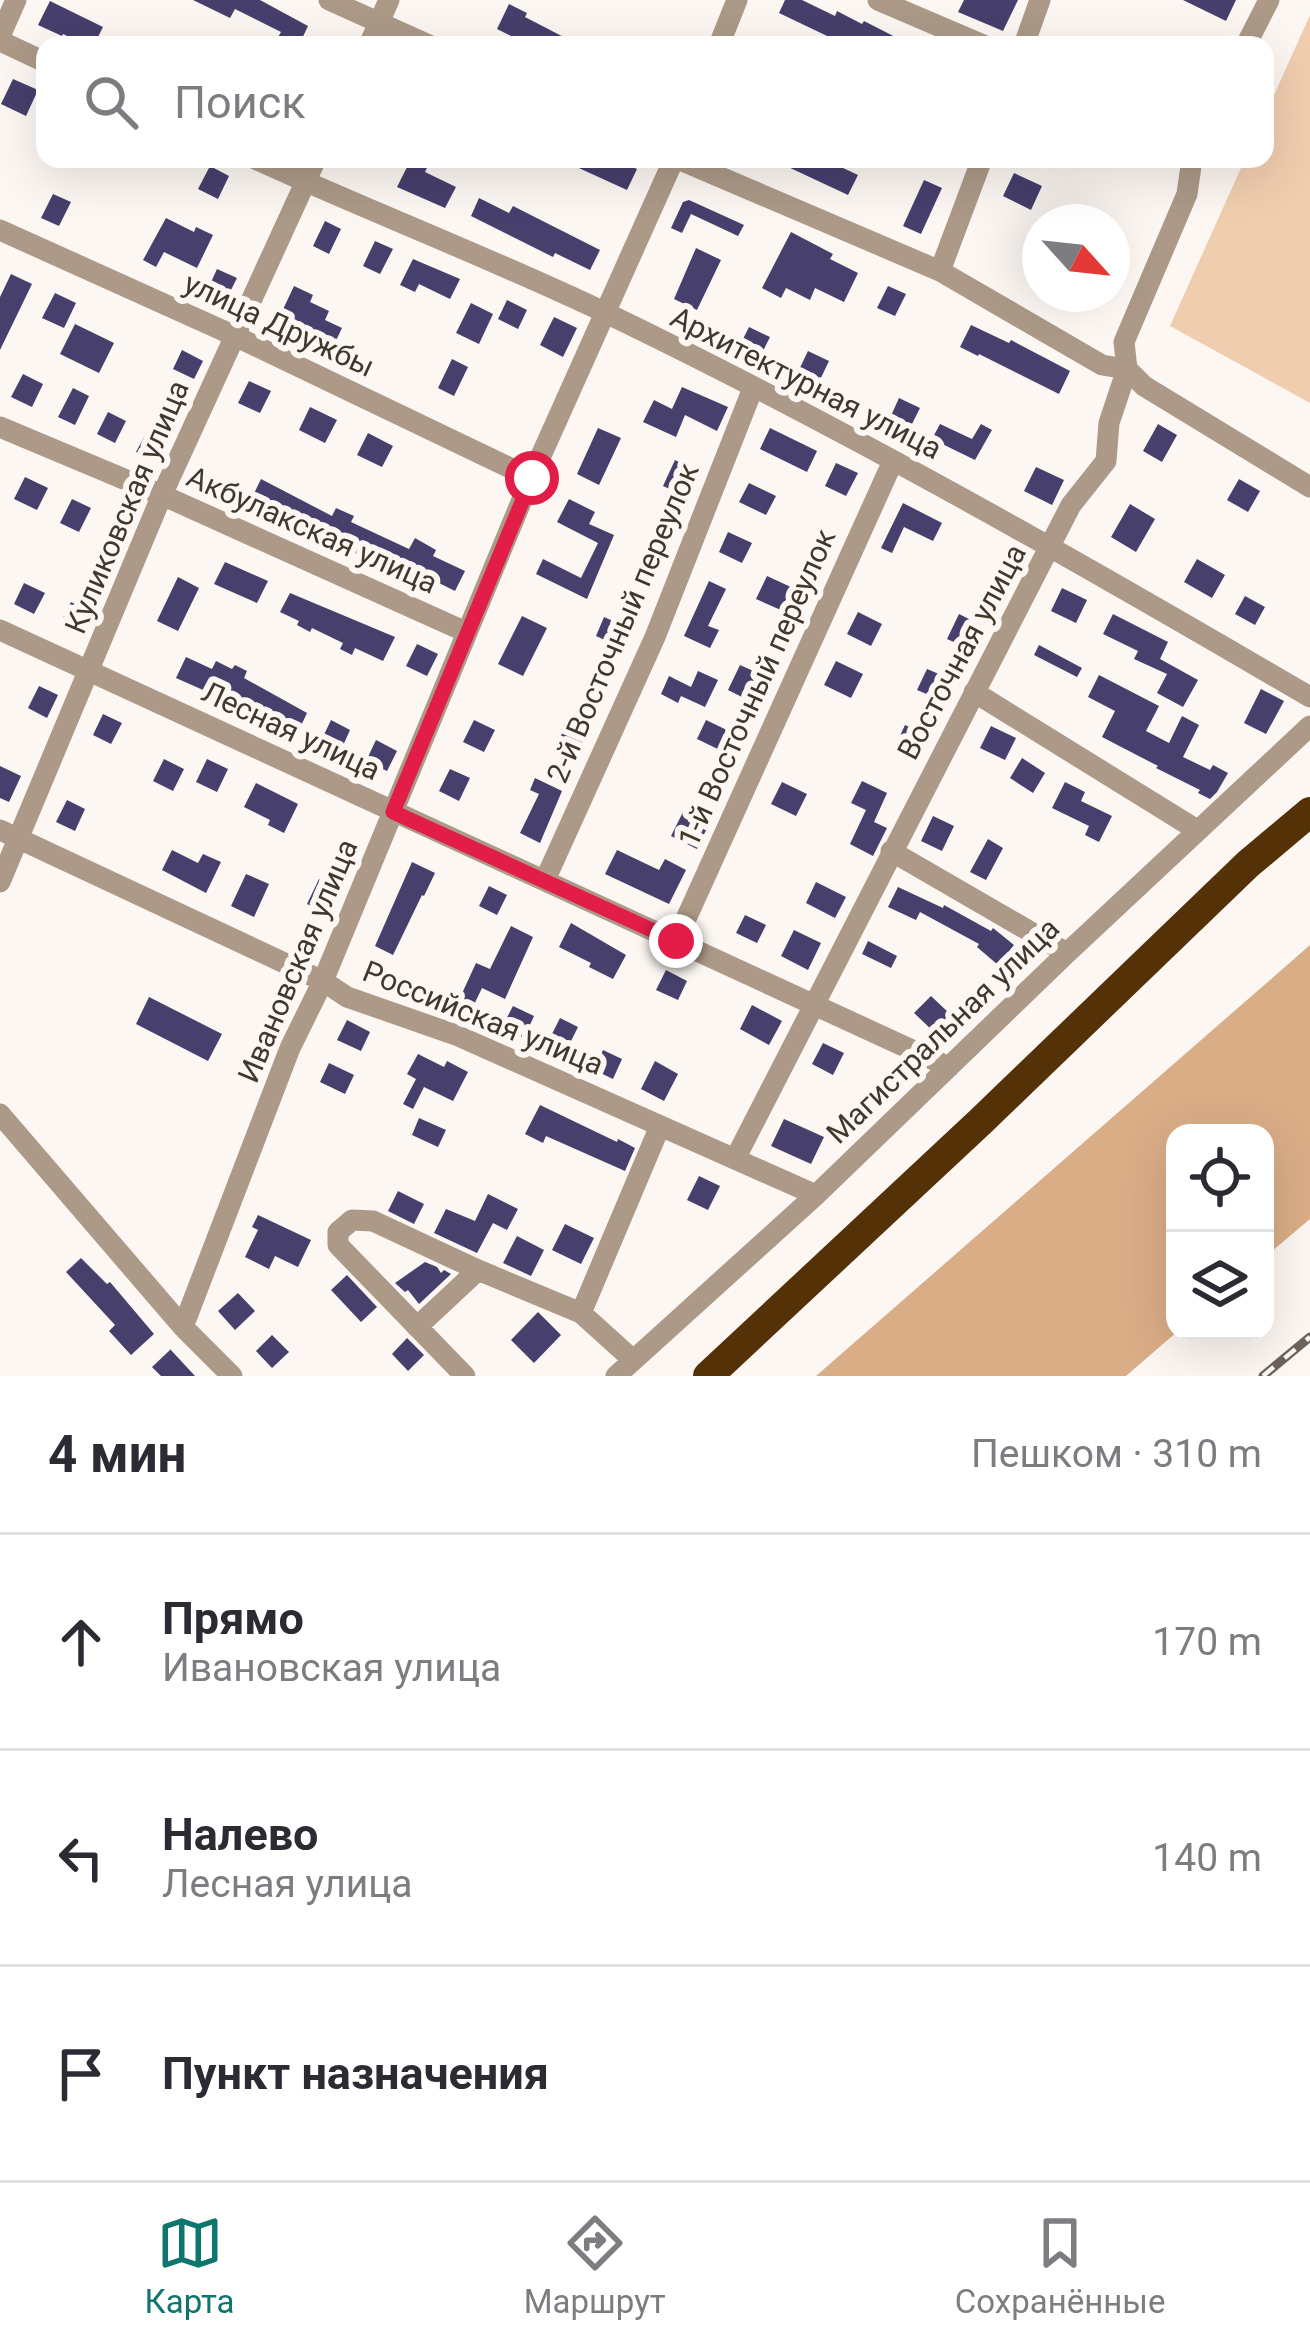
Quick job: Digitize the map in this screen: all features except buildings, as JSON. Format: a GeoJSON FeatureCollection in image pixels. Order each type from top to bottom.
{"type":"FeatureCollection","features":[{"type":"Feature","properties":{"kind":"highway"},"geometry":{"type":"LineString","coordinates":[[708,1376],[1249,864],[1310,812]]}},
{"type":"Feature","properties":{"kind":"street"},"geometry":{"type":"LineString","coordinates":[[16,0],[0,38],[36,57]]}},
{"type":"Feature","properties":{"kind":"street"},"geometry":{"type":"LineString","coordinates":[[329,0],[410,36]]}},
{"type":"Feature","properties":{"kind":"street"},"geometry":{"type":"LineString","coordinates":[[373,36],[389,0]]}},
{"type":"Feature","properties":{"kind":"street"},"geometry":{"type":"LineString","coordinates":[[723,36],[737,0]]}},
{"type":"Feature","properties":{"kind":"street"},"geometry":{"type":"LineString","coordinates":[[878,0],[962,36]]}},
{"type":"Feature","properties":{"kind":"street"},"geometry":{"type":"LineString","coordinates":[[1027,36],[1040,0]]}},
{"type":"Feature","properties":{"kind":"street"},"geometry":{"type":"LineString","coordinates":[[1251,36],[1269,0]]}},
{"type":"Feature","properties":{"kind":"street","name":"Архитектурная улица"},"geometry":{"type":"LineString","coordinates":[[275,168],[604,312],[753,388],[1052,546],[1310,698]]}},
{"type":"Feature","properties":{"kind":"street","name":"Куликовская улица"},"geometry":{"type":"LineString","coordinates":[[0,882],[10,834],[90,669],[163,495],[312,168]]}},
{"type":"Feature","properties":{"kind":"street","name":"Ивановская улица"},"geometry":{"type":"LineString","coordinates":[[183,1327],[290,1048],[323,980],[604,312],[672,168]]}},
{"type":"Feature","properties":{"kind":"street"},"geometry":{"type":"LineString","coordinates":[[697,168],[940,271],[1102,365],[1127,369],[1144,386],[1310,487]]}},
{"type":"Feature","properties":{"kind":"street"},"geometry":{"type":"LineString","coordinates":[[940,271],[979,168]]}},
{"type":"Feature","properties":{"kind":"street","name":"Восточная улица"},"geometry":{"type":"LineString","coordinates":[[735,1159],[1071,506],[1106,461],[1109,423],[1127,369],[1124,342],[1187,194],[1191,168]]}},
{"type":"Feature","properties":{"kind":"street","name":"улица Дружбы"},"geometry":{"type":"LineString","coordinates":[[0,230],[532,478]]}},
{"type":"Feature","properties":{"kind":"street","name":"2-й Восточный переулок"},"geometry":{"type":"LineString","coordinates":[[545,880],[656,637],[753,388]]}},
{"type":"Feature","properties":{"kind":"street","name":"Акбулакская улица"},"geometry":{"type":"LineString","coordinates":[[0,427],[466,632]]}},
{"type":"Feature","properties":{"kind":"street","name":"1-й Восточный переулок"},"geometry":{"type":"LineString","coordinates":[[676,941],[893,461]]}},
{"type":"Feature","properties":{"kind":"street","name":"Лесная улица"},"geometry":{"type":"LineString","coordinates":[[0,630],[949,1067]]}},
{"type":"Feature","properties":{"kind":"street"},"geometry":{"type":"LineString","coordinates":[[974,692],[1197,830]]}},
{"type":"Feature","properties":{"kind":"street","name":"Магистральная улица"},"geometry":{"type":"LineString","coordinates":[[625,1368],[816,1195],[1310,727]]}},
{"type":"Feature","properties":{"kind":"street","name":"Российская улица"},"geometry":{"type":"LineString","coordinates":[[10,834],[323,980],[347,998],[457,1035],[816,1195]]}},
{"type":"Feature","properties":{"kind":"street"},"geometry":{"type":"LineString","coordinates":[[891,851],[1067,953]]}},
{"type":"Feature","properties":{"kind":"street"},"geometry":{"type":"LineString","coordinates":[[0,1114],[183,1327],[232,1376]]}},
{"type":"Feature","properties":{"kind":"street"},"geometry":{"type":"LineString","coordinates":[[581,1313],[660,1126]]}},
{"type":"Feature","properties":{"kind":"street"},"geometry":{"type":"LineString","coordinates":[[465,1376],[338,1245],[338,1232],[352,1220],[373,1220],[581,1313],[625,1368]]}},
{"type":"Feature","properties":{"kind":"street"},"geometry":{"type":"LineString","coordinates":[[417,1327],[478,1270]]}},
{"type":"Feature","properties":{"kind":"shaded area"},"geometry":{"type":"Polygon","coordinates":[[[1310,15],[1310,403],[1170,326],[1241,168],[1274,168],[1274,95],[1310,15]]]}},
{"type":"Feature","properties":{"kind":"shaded area"},"geometry":{"type":"Polygon","coordinates":[[[1310,945],[1310,1219],[1274,1249],[1274,1124],[1166,1124],[1168,1340],[1126,1376],[816,1376],[1310,945]]]}},
{"type":"Feature","properties":{"kind":"railway"},"geometry":{"type":"LineString","coordinates":[[1263,1376],[1310,1337]]}},
{"type":"Feature","properties":{"kind":"route"},"geometry":{"type":"LineString","coordinates":[[532,478],[393,812],[676,941]]}}]}
